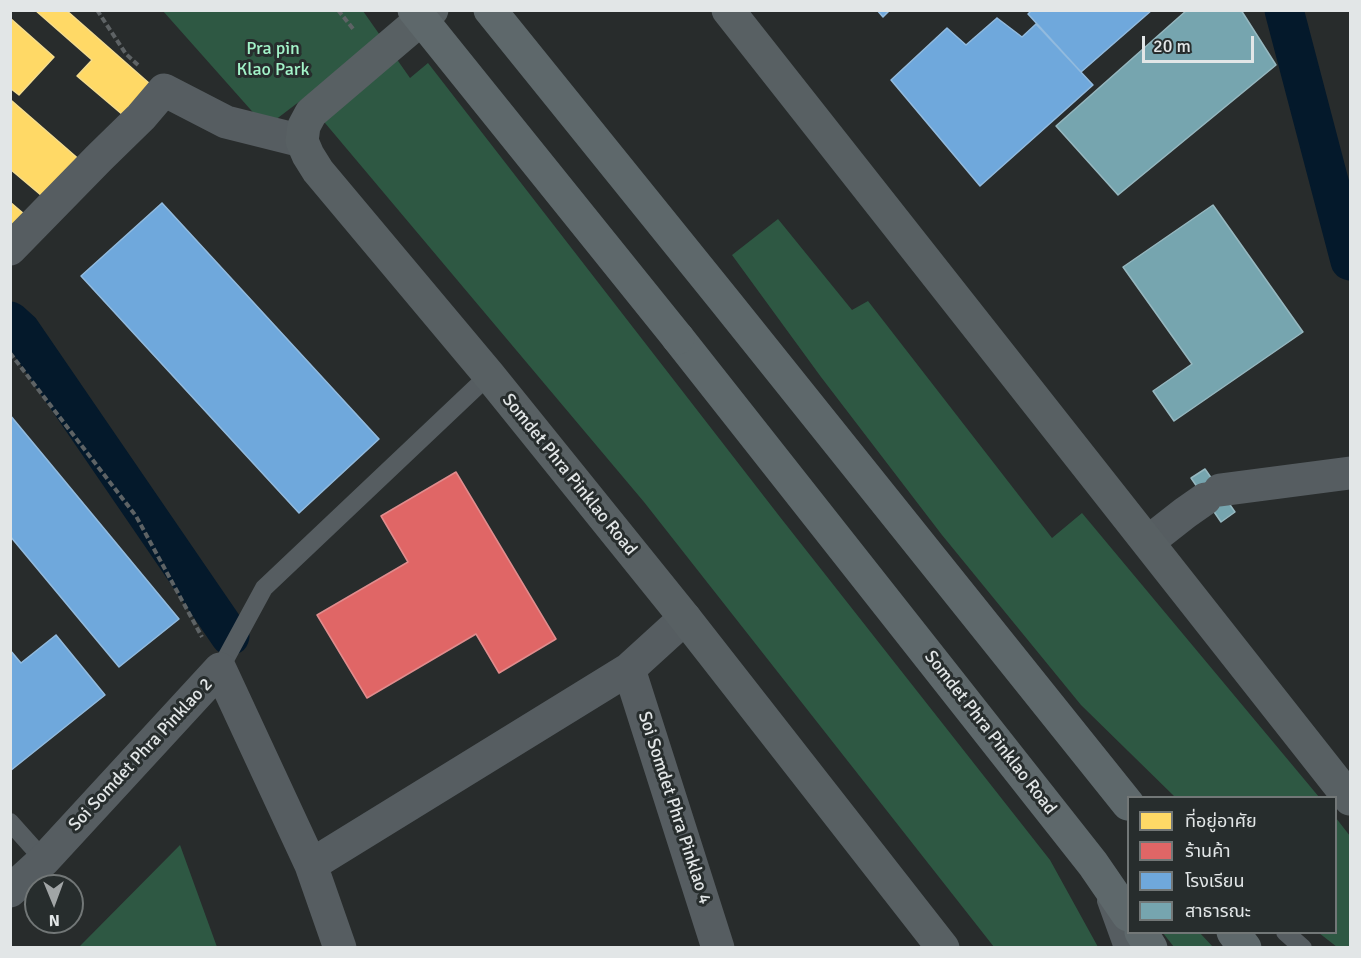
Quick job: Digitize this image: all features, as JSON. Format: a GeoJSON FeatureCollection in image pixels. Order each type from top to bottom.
{"type":"FeatureCollection","features":[{"type":"Feature","properties":{"kind":"main road","name":"Somdet Phra Pinklao Road"},"geometry":{"type":"LineString","coordinates":[[414,10],[678,338],[1093,864],[1127,914]]}},
{"type":"Feature","properties":{"kind":"main road"},"geometry":{"type":"LineString","coordinates":[[302,141],[304,126],[310,113],[432,10]]}},
{"type":"Feature","properties":{"kind":"main road"},"geometry":{"type":"LineString","coordinates":[[490,10],[1127,803]]}},
{"type":"Feature","properties":{"kind":"main road"},"geometry":{"type":"LineString","coordinates":[[728,10],[1350,799]]}},
{"type":"Feature","properties":{"kind":"main road","name":"Somdet Phra Pinklao Road"},"geometry":{"type":"LineString","coordinates":[[302,141],[318,171],[489,375],[685,618],[943,948]]}},
{"type":"Feature","properties":{"kind":"main road"},"geometry":{"type":"LineString","coordinates":[[1142,934],[1151,948]]}},
{"type":"Feature","properties":{"kind":"main road"},"geometry":{"type":"LineString","coordinates":[[1234,934],[1245,948]]}},
{"type":"Feature","properties":{"kind":"street"},"geometry":{"type":"LineString","coordinates":[[10,249],[141,117],[164,90],[226,122],[302,141]]}},
{"type":"Feature","properties":{"kind":"street"},"geometry":{"type":"LineString","coordinates":[[1148,542],[1212,494],[1350,473]]}},
{"type":"Feature","properties":{"kind":"street"},"geometry":{"type":"LineString","coordinates":[[311,865],[629,669],[685,618]]}},
{"type":"Feature","properties":{"kind":"street","name":"Soi Somdet Phra Pinklao 2"},"geometry":{"type":"LineString","coordinates":[[10,891],[44,860],[220,669],[311,865],[340,948]]}},
{"type":"Feature","properties":{"kind":"street","name":"Soi Somdet Phra Pinklao 4"},"geometry":{"type":"LineString","coordinates":[[629,669],[718,948]]}},
{"type":"Feature","properties":{"kind":"lane"},"geometry":{"type":"LineString","coordinates":[[220,669],[264,588],[489,375]]}},
{"type":"Feature","properties":{"kind":"lane"},"geometry":{"type":"LineString","coordinates":[[10,822],[44,860]]}},
{"type":"Feature","properties":{"kind":"lane"},"geometry":{"type":"LineString","coordinates":[[1093,864],[1123,948]]}},
{"type":"Feature","properties":{"kind":"lane"},"geometry":{"type":"LineString","coordinates":[[1286,934],[1303,948]]}},
{"type":"Feature","properties":{"kind":"path"},"geometry":{"type":"LineString","coordinates":[[97,10],[126,54],[164,90]]}},
{"type":"Feature","properties":{"kind":"path"},"geometry":{"type":"LineString","coordinates":[[338,10],[354,31]]}},
{"type":"Feature","properties":{"kind":"path"},"geometry":{"type":"LineString","coordinates":[[10,353],[136,516],[220,669]]}},
{"type":"Feature","properties":{"kind":"green space","name":"Pra pin Klao Park"},"geometry":{"type":"Polygon","coordinates":[[[163,11],[363,11],[410,78],[428,63],[780,517],[1050,860],[1098,947],[994,947],[644,502],[304,98],[266,127],[163,11]]]}},
{"type":"Feature","properties":{"kind":"green space"},"geometry":{"type":"Polygon","coordinates":[[[778,219],[852,310],[868,301],[1052,538],[1082,513],[1318,796],[1174,796],[1081,705],[942,535],[821,377],[732,255],[778,219]]]}},
{"type":"Feature","properties":{"kind":"green space"},"geometry":{"type":"Polygon","coordinates":[[[1337,819],[1350,836],[1350,947],[1337,947],[1320,934],[1337,934],[1337,819]]]}},
{"type":"Feature","properties":{"kind":"green space"},"geometry":{"type":"Polygon","coordinates":[[[180,845],[217,947],[79,947],[180,845]]]}},
{"type":"Feature","properties":{"kind":"green space"},"geometry":{"type":"Polygon","coordinates":[[[1164,934],[1201,934],[1213,947],[1174,947],[1164,934]]]}},
{"type":"Feature","properties":{"kind":"building: ที่อยู่อาศัย"},"geometry":{"type":"Polygon","coordinates":[[[35,10],[66,10],[150,84],[123,115],[77,76],[92,60],[35,10]]]}},
{"type":"Feature","properties":{"kind":"building: ที่อยู่อาศัย"},"geometry":{"type":"Polygon","coordinates":[[[10,18],[54,57],[19,95],[10,88],[10,18]]]}},
{"type":"Feature","properties":{"kind":"building: ที่อยู่อาศัย"},"geometry":{"type":"Polygon","coordinates":[[[12,101],[82,162],[48,201],[10,169],[12,101]]]}},
{"type":"Feature","properties":{"kind":"building: ที่อยู่อาศัย"},"geometry":{"type":"Polygon","coordinates":[[[10,202],[24,214],[10,229],[10,202]]]}},
{"type":"Feature","properties":{"kind":"building: ร้านค้า"},"geometry":{"type":"Polygon","coordinates":[[[456,472],[556,639],[499,673],[476,634],[367,698],[317,615],[408,562],[381,516],[456,472]]]}},
{"type":"Feature","properties":{"kind":"building: โรงเรียน"},"geometry":{"type":"Polygon","coordinates":[[[877,10],[890,10],[883,17],[877,10]]]}},
{"type":"Feature","properties":{"kind":"building: โรงเรียน"},"geometry":{"type":"Polygon","coordinates":[[[1032,10],[1152,10],[1081,72],[1028,14],[1032,10]]]}},
{"type":"Feature","properties":{"kind":"building: โรงเรียน"},"geometry":{"type":"Polygon","coordinates":[[[997,18],[1022,37],[1036,24],[1093,85],[980,186],[891,80],[947,28],[966,45],[997,18]]]}},
{"type":"Feature","properties":{"kind":"building: โรงเรียน"},"geometry":{"type":"Polygon","coordinates":[[[162,203],[379,439],[299,513],[81,276],[162,203]]]}},
{"type":"Feature","properties":{"kind":"building: โรงเรียน"},"geometry":{"type":"Polygon","coordinates":[[[10,415],[179,619],[119,667],[10,536],[10,415]]]}},
{"type":"Feature","properties":{"kind":"building: โรงเรียน"},"geometry":{"type":"Polygon","coordinates":[[[56,635],[105,695],[10,771],[10,650],[21,663],[56,635]]]}},
{"type":"Feature","properties":{"kind":"building: สาธารณะ"},"geometry":{"type":"Polygon","coordinates":[[[1187,10],[1241,10],[1276,65],[1118,195],[1056,126],[1187,10]]]}},
{"type":"Feature","properties":{"kind":"building: สาธารณะ"},"geometry":{"type":"Polygon","coordinates":[[[1213,205],[1303,332],[1174,421],[1153,391],[1192,364],[1123,267],[1213,205]]]}},
{"type":"Feature","properties":{"kind":"building: สาธารณะ"},"geometry":{"type":"Polygon","coordinates":[[[1205,469],[1235,512],[1221,522],[1191,478],[1205,469]]]}},
{"type":"Feature","properties":{"kind":"waterway"},"geometry":{"type":"LineString","coordinates":[[1284,10],[1350,261]]}},
{"type":"Feature","properties":{"kind":"waterway"},"geometry":{"type":"LineString","coordinates":[[10,321],[21,331],[230,636]]}}]}
